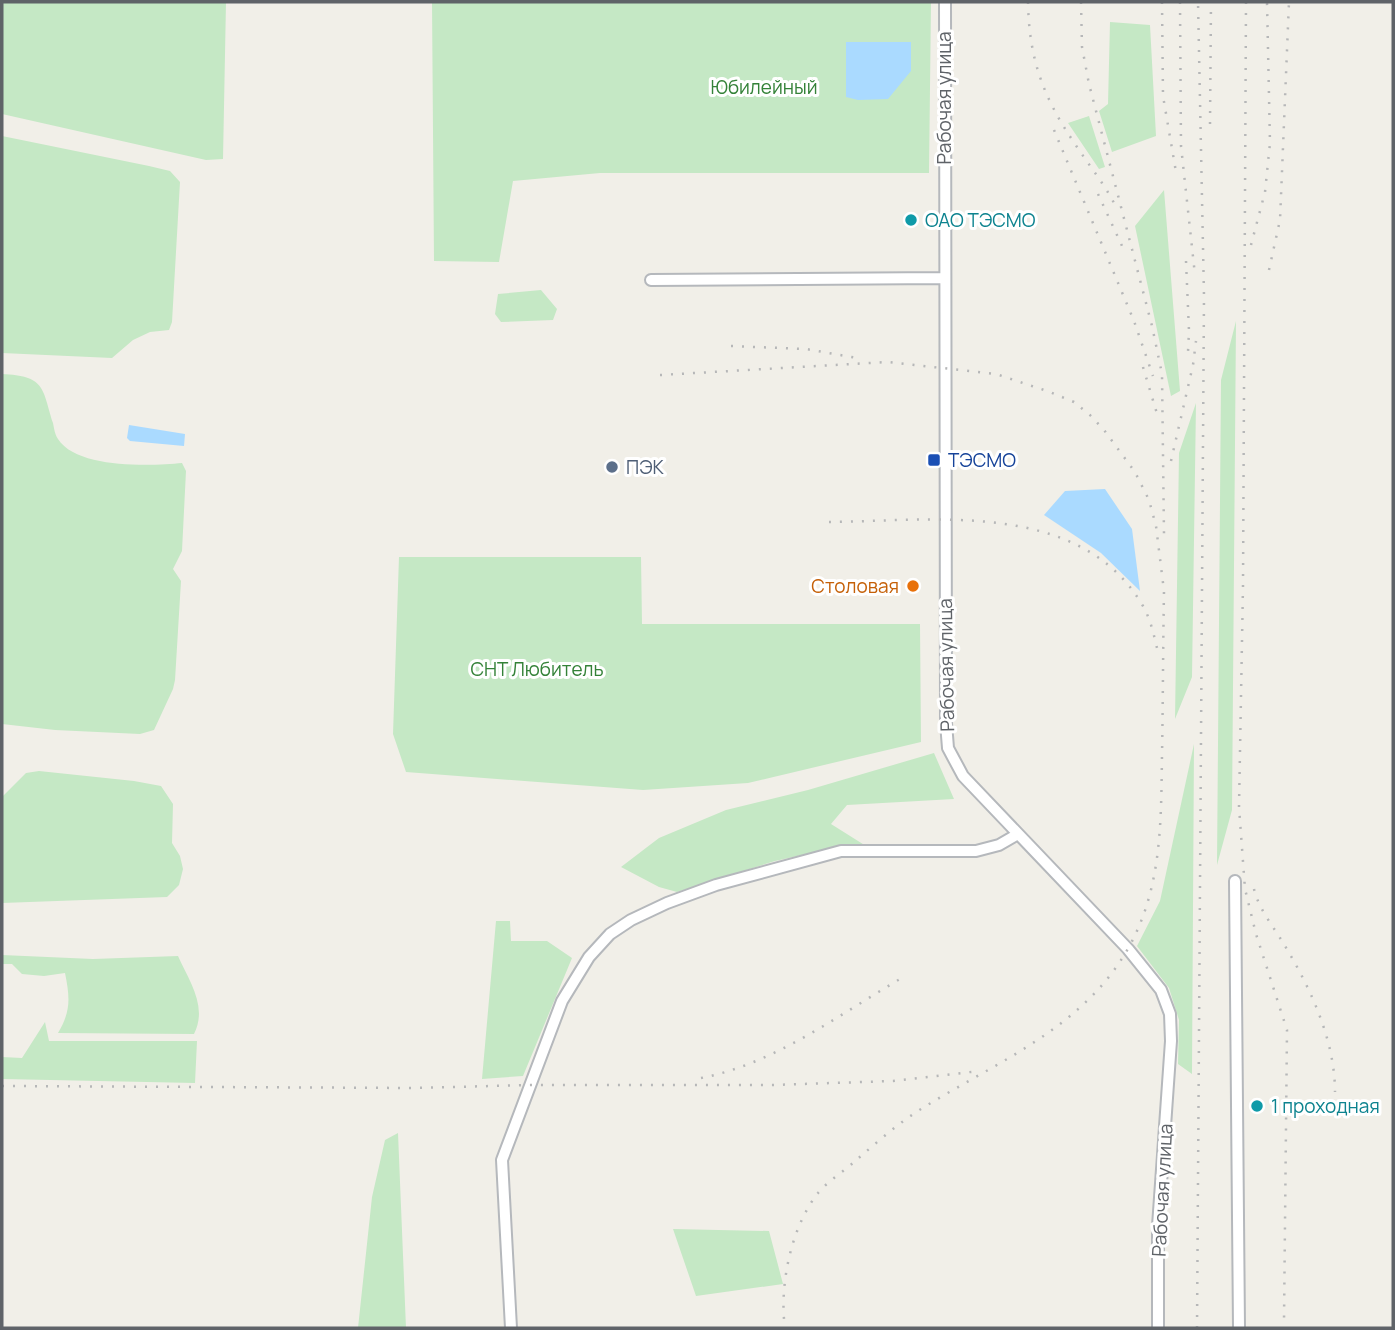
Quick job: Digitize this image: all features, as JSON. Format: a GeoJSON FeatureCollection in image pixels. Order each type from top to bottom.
{"type":"FeatureCollection","features":[{"type":"Feature","properties":{"kind":"street","name":"Рабочая улица"},"geometry":{"type":"LineString","coordinates":[[945,2],[944,278],[948,748],[963,776],[1128,949],[1161,990],[1170,1014],[1171,1041],[1158,1226],[1158,1328]]}},
{"type":"Feature","properties":{"kind":"street"},"geometry":{"type":"LineString","coordinates":[[651,280],[944,278]]}},
{"type":"Feature","properties":{"kind":"street"},"geometry":{"type":"LineString","coordinates":[[511,1328],[502,1160],[562,1001],[589,957],[610,934],[631,920],[667,903],[716,885],[832,854],[976,851],[999,845],[1018,834]]}},
{"type":"Feature","properties":{"kind":"street"},"geometry":{"type":"LineString","coordinates":[[1236,881],[1239,1328]]}},
{"type":"Feature","properties":{"kind":"green space"},"geometry":{"type":"Polygon","coordinates":[[[2,2],[226,2],[223,159],[206,160],[2,114],[2,2]]]}},
{"type":"Feature","properties":{"kind":"green space","name":"Юбилейный"},"geometry":{"type":"Polygon","coordinates":[[[432,2],[931,2],[929,173],[600,173],[513,181],[499,262],[434,261],[432,2]]]}},
{"type":"Feature","properties":{"kind":"green space"},"geometry":{"type":"Polygon","coordinates":[[[1110,22],[1150,25],[1156,136],[1112,152],[1099,111],[1108,104],[1110,22]]]}},
{"type":"Feature","properties":{"kind":"green space"},"geometry":{"type":"Polygon","coordinates":[[[1089,116],[1105,167],[1099,169],[1068,123],[1089,116]]]}},
{"type":"Feature","properties":{"kind":"green space"},"geometry":{"type":"Polygon","coordinates":[[[2,136],[170,171],[180,182],[172,322],[169,330],[150,332],[133,340],[112,358],[2,353],[2,136]]]}},
{"type":"Feature","properties":{"kind":"green space"},"geometry":{"type":"Polygon","coordinates":[[[1164,190],[1180,391],[1171,396],[1135,226],[1164,190]]]}},
{"type":"Feature","properties":{"kind":"green space"},"geometry":{"type":"Polygon","coordinates":[[[541,290],[557,309],[553,320],[501,322],[495,314],[498,294],[541,290]]]}},
{"type":"Feature","properties":{"kind":"green space"},"geometry":{"type":"Polygon","coordinates":[[[1236,321],[1232,810],[1217,865],[1221,380],[1236,321]]]}},
{"type":"Feature","properties":{"kind":"green space"},"geometry":{"type":"Polygon","coordinates":[[[2,374],[27,377],[40,386],[56,436],[68,449],[81,456],[97,461],[134,465],[182,463],[186,471],[182,551],[173,569],[181,581],[175,680],[154,730],[140,734],[55,730],[2,724],[2,374]]]}},
{"type":"Feature","properties":{"kind":"green space"},"geometry":{"type":"Polygon","coordinates":[[[1196,403],[1192,677],[1175,719],[1179,453],[1196,403]]]}},
{"type":"Feature","properties":{"kind":"green space","name":"СНТ Любитель"},"geometry":{"type":"Polygon","coordinates":[[[399,557],[641,557],[642,624],[920,624],[921,742],[748,783],[643,790],[406,772],[393,734],[399,557]]]}},
{"type":"Feature","properties":{"kind":"green space"},"geometry":{"type":"Polygon","coordinates":[[[1194,744],[1192,1074],[1178,1064],[1179,1020],[1169,988],[1137,946],[1160,901],[1194,744]]]}},
{"type":"Feature","properties":{"kind":"green space"},"geometry":{"type":"Polygon","coordinates":[[[934,753],[954,799],[847,805],[831,824],[866,846],[838,847],[775,861],[677,892],[659,887],[621,867],[659,838],[726,810],[808,790],[934,753]]]}},
{"type":"Feature","properties":{"kind":"green space"},"geometry":{"type":"Polygon","coordinates":[[[39,771],[161,786],[173,804],[172,843],[180,856],[183,869],[179,885],[167,897],[2,903],[2,797],[26,773],[39,771]]]}},
{"type":"Feature","properties":{"kind":"green space"},"geometry":{"type":"Polygon","coordinates":[[[496,921],[510,921],[511,941],[547,941],[572,958],[523,1076],[482,1079],[496,921]]]}},
{"type":"Feature","properties":{"kind":"green space"},"geometry":{"type":"Polygon","coordinates":[[[2,955],[93,959],[178,956],[192,984],[198,1004],[198,1024],[194,1034],[58,1033],[68,1004],[65,973],[44,976],[22,974],[12,964],[2,964],[2,955]]]}},
{"type":"Feature","properties":{"kind":"green space"},"geometry":{"type":"Polygon","coordinates":[[[45,1022],[49,1041],[197,1041],[195,1083],[2,1079],[2,1057],[22,1058],[45,1022]]]}},
{"type":"Feature","properties":{"kind":"green space"},"geometry":{"type":"Polygon","coordinates":[[[398,1133],[406,1328],[358,1328],[372,1197],[385,1140],[398,1133]]]}},
{"type":"Feature","properties":{"kind":"green space"},"geometry":{"type":"Polygon","coordinates":[[[673,1229],[769,1231],[783,1284],[696,1296],[673,1229]]]}},
{"type":"Feature","properties":{"kind":"water"},"geometry":{"type":"Polygon","coordinates":[[[846,42],[911,42],[911,71],[888,99],[858,100],[846,97],[846,42]]]}},
{"type":"Feature","properties":{"kind":"water"},"geometry":{"type":"Polygon","coordinates":[[[129,425],[185,434],[184,446],[130,441],[127,438],[129,425]]]}},
{"type":"Feature","properties":{"kind":"water"},"geometry":{"type":"Polygon","coordinates":[[[1105,489],[1132,529],[1140,591],[1101,553],[1044,515],[1065,491],[1105,489]]]}},
{"type":"Feature","properties":{"kind":"railway"},"geometry":{"type":"LineString","coordinates":[[1028,2],[1031,42],[1046,93],[1064,127],[1114,203]]}},
{"type":"Feature","properties":{"kind":"railway"},"geometry":{"type":"LineString","coordinates":[[1081,2],[1082,47],[1089,84],[1162,374],[1164,534]]}},
{"type":"Feature","properties":{"kind":"railway"},"geometry":{"type":"LineString","coordinates":[[1162,2],[1163,96],[1176,172]]}},
{"type":"Feature","properties":{"kind":"railway"},"geometry":{"type":"LineString","coordinates":[[1180,2],[1181,146],[1195,275]]}},
{"type":"Feature","properties":{"kind":"railway"},"geometry":{"type":"LineString","coordinates":[[1197,1328],[1204,296],[1198,2]]}},
{"type":"Feature","properties":{"kind":"railway"},"geometry":{"type":"LineString","coordinates":[[1210,124],[1211,2]]}},
{"type":"Feature","properties":{"kind":"railway"},"geometry":{"type":"LineString","coordinates":[[1246,2],[1239,807],[1245,889],[1256,934],[1287,1030],[1284,1321]]}},
{"type":"Feature","properties":{"kind":"railway"},"geometry":{"type":"LineString","coordinates":[[1251,245],[1265,192],[1270,143],[1267,2]]}},
{"type":"Feature","properties":{"kind":"railway"},"geometry":{"type":"LineString","coordinates":[[1269,270],[1280,220],[1289,2]]}},
{"type":"Feature","properties":{"kind":"railway"},"geometry":{"type":"LineString","coordinates":[[1054,130],[1134,321],[1153,376]]}},
{"type":"Feature","properties":{"kind":"railway"},"geometry":{"type":"LineString","coordinates":[[1098,194],[1123,248]]}},
{"type":"Feature","properties":{"kind":"railway"},"geometry":{"type":"LineString","coordinates":[[1186,261],[1188,352]]}},
{"type":"Feature","properties":{"kind":"railway"},"geometry":{"type":"LineString","coordinates":[[1171,461],[1196,341]]}},
{"type":"Feature","properties":{"kind":"railway"},"geometry":{"type":"LineString","coordinates":[[731,346],[806,349],[857,358]]}},
{"type":"Feature","properties":{"kind":"railway"},"geometry":{"type":"LineString","coordinates":[[660,375],[888,362],[996,374],[1074,402],[1090,415],[1135,472],[1149,500],[1156,526],[1164,591],[1161,804],[1158,853],[1141,923],[1111,974],[1089,999],[1064,1021],[912,1115],[818,1193],[801,1223],[789,1258],[784,1294],[785,1328]]}},
{"type":"Feature","properties":{"kind":"railway"},"geometry":{"type":"LineString","coordinates":[[1143,367],[1158,417]]}},
{"type":"Feature","properties":{"kind":"railway"},"geometry":{"type":"LineString","coordinates":[[829,522],[958,520],[1002,524],[1044,532],[1082,548],[1116,572],[1143,606],[1158,652]]}},
{"type":"Feature","properties":{"kind":"railway"},"geometry":{"type":"LineString","coordinates":[[1254,889],[1263,911],[1304,980],[1320,1016],[1331,1054],[1335,1092]]}},
{"type":"Feature","properties":{"kind":"railway"},"geometry":{"type":"LineString","coordinates":[[701,1078],[754,1062],[779,1050],[900,979]]}},
{"type":"Feature","properties":{"kind":"railway"},"geometry":{"type":"LineString","coordinates":[[2,1086],[413,1088],[772,1085],[893,1081],[979,1071]]}},
{"type":"Feature","properties":{"kind":"place","name":"ОАО ТЭСМО"},"geometry":{"type":"Point","coordinates":[911,220]}},
{"type":"Feature","properties":{"kind":"place","name":"ТЭСМО"},"geometry":{"type":"Point","coordinates":[934,460]}},
{"type":"Feature","properties":{"kind":"place","name":"ПЭК"},"geometry":{"type":"Point","coordinates":[612,467]}},
{"type":"Feature","properties":{"kind":"place","name":"Столовая"},"geometry":{"type":"Point","coordinates":[913,586]}},
{"type":"Feature","properties":{"kind":"place","name":"1 проходная"},"geometry":{"type":"Point","coordinates":[1257,1106]}}]}
